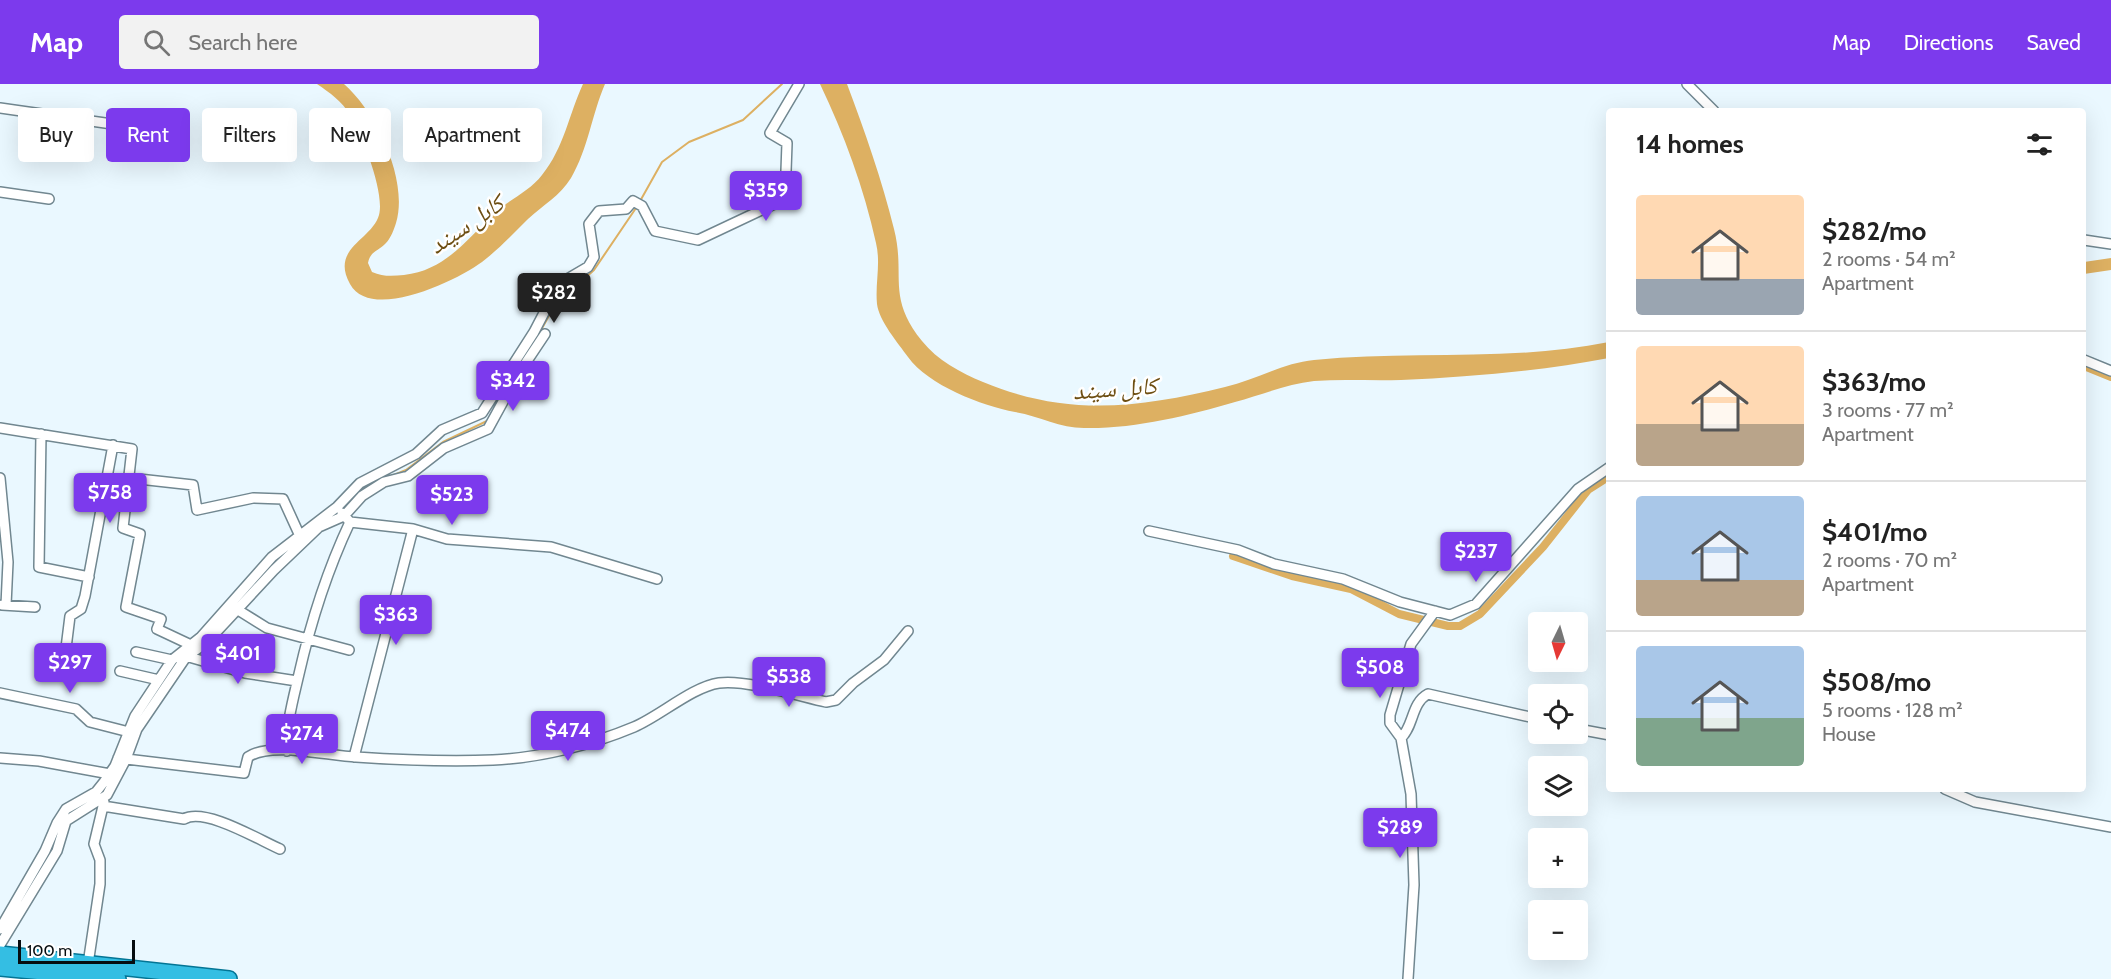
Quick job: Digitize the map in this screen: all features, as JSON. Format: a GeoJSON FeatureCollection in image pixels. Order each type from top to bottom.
{"type":"FeatureCollection","features":[{"type":"Feature","properties":{"kind":"highway"},"geometry":{"type":"LineString","coordinates":[[0,954],[229,979]]}},
{"type":"Feature","properties":{"kind":"highway"},"geometry":{"type":"LineString","coordinates":[[0,968],[118,979]]}},
{"type":"Feature","properties":{"kind":"street"},"geometry":{"type":"LineString","coordinates":[[0,929],[66,809],[96,792],[122,759],[135,716],[176,662],[219,618],[272,557],[337,507],[360,483],[416,454],[438,433],[482,413],[534,332],[559,284],[588,267],[594,256],[589,224],[599,210],[626,209],[633,201],[642,206],[655,231],[698,240],[785,199],[787,143],[770,133],[799,84]]}},
{"type":"Feature","properties":{"kind":"street"},"geometry":{"type":"LineString","coordinates":[[1687,84],[1711,108]]}},
{"type":"Feature","properties":{"kind":"street"},"geometry":{"type":"LineString","coordinates":[[0,108],[106,123]]}},
{"type":"Feature","properties":{"kind":"street"},"geometry":{"type":"LineString","coordinates":[[0,192],[50,199]]}},
{"type":"Feature","properties":{"kind":"street"},"geometry":{"type":"LineString","coordinates":[[2086,240],[2111,244]]}},
{"type":"Feature","properties":{"kind":"street"},"geometry":{"type":"LineString","coordinates":[[287,751],[286,728],[307,640],[327,572],[347,519],[362,496],[384,482],[408,476],[444,448],[488,429],[517,376],[545,334]]}},
{"type":"Feature","properties":{"kind":"street"},"geometry":{"type":"LineString","coordinates":[[2086,361],[2111,371]]}},
{"type":"Feature","properties":{"kind":"street"},"geometry":{"type":"LineString","coordinates":[[0,428],[132,449],[123,528],[140,534],[126,608],[161,619],[157,629],[191,645]]}},
{"type":"Feature","properties":{"kind":"street"},"geometry":{"type":"LineString","coordinates":[[41,434],[39,567],[89,577]]}},
{"type":"Feature","properties":{"kind":"street"},"geometry":{"type":"LineString","coordinates":[[63,672],[70,616],[81,609],[113,445]]}},
{"type":"Feature","properties":{"kind":"street"},"geometry":{"type":"LineString","coordinates":[[1149,531],[1238,550],[1274,564],[1343,579],[1400,602],[1450,615],[1476,604],[1578,489],[1606,470]]}},
{"type":"Feature","properties":{"kind":"street"},"geometry":{"type":"LineString","coordinates":[[0,478],[8,562],[3,605],[35,607]]}},
{"type":"Feature","properties":{"kind":"street"},"geometry":{"type":"LineString","coordinates":[[130,478],[193,485],[197,510],[253,498],[283,499],[300,534]]}},
{"type":"Feature","properties":{"kind":"street"},"geometry":{"type":"LineString","coordinates":[[337,507],[347,519]]}},
{"type":"Feature","properties":{"kind":"street"},"geometry":{"type":"LineString","coordinates":[[176,662],[207,642],[234,611],[238,610],[274,570],[319,527],[347,519],[413,529],[447,539],[551,548],[657,579]]}},
{"type":"Feature","properties":{"kind":"street"},"geometry":{"type":"LineString","coordinates":[[354,758],[413,529]]}},
{"type":"Feature","properties":{"kind":"street"},"geometry":{"type":"LineString","coordinates":[[238,610],[267,628],[349,650]]}},
{"type":"Feature","properties":{"kind":"street"},"geometry":{"type":"LineString","coordinates":[[1408,979],[1413,916],[1411,794],[1397,734],[1390,723],[1390,715],[1411,644],[1435,611]]}},
{"type":"Feature","properties":{"kind":"street"},"geometry":{"type":"LineString","coordinates":[[122,759],[244,773],[248,757],[254,753],[287,751],[354,758],[494,760],[546,754],[634,727],[706,687],[720,683],[738,684],[826,702],[836,700],[853,683],[884,660],[908,631]]}},
{"type":"Feature","properties":{"kind":"street"},"geometry":{"type":"LineString","coordinates":[[136,652],[176,662],[297,681]]}},
{"type":"Feature","properties":{"kind":"street"},"geometry":{"type":"LineString","coordinates":[[120,671],[161,683]]}},
{"type":"Feature","properties":{"kind":"street"},"geometry":{"type":"LineString","coordinates":[[87,964],[100,884],[100,860],[94,844],[103,806],[122,759],[161,683]]}},
{"type":"Feature","properties":{"kind":"street"},"geometry":{"type":"LineString","coordinates":[[0,693],[76,709],[90,723],[129,732]]}},
{"type":"Feature","properties":{"kind":"street"},"geometry":{"type":"LineString","coordinates":[[1397,734],[1405,734],[1413,712],[1428,694],[1528,717]]}},
{"type":"Feature","properties":{"kind":"street"},"geometry":{"type":"LineString","coordinates":[[1588,731],[1606,734]]}},
{"type":"Feature","properties":{"kind":"street"},"geometry":{"type":"LineString","coordinates":[[0,758],[39,761],[110,774]]}},
{"type":"Feature","properties":{"kind":"street"},"geometry":{"type":"LineString","coordinates":[[1952,792],[1975,802],[2111,827]]}},
{"type":"Feature","properties":{"kind":"street"},"geometry":{"type":"LineString","coordinates":[[0,945],[57,851],[66,821],[107,795]]}},
{"type":"Feature","properties":{"kind":"street"},"geometry":{"type":"LineString","coordinates":[[103,806],[184,819],[195,815],[222,822],[280,849]]}},
{"type":"Feature","properties":{"kind":"shaded area"},"geometry":{"type":"Polygon","coordinates":[[[317,84],[344,84],[365,108],[345,108],[317,84]]]}},
{"type":"Feature","properties":{"kind":"shaded area"},"geometry":{"type":"Polygon","coordinates":[[[583,84],[605,84],[577,167],[567,184],[482,262],[434,287],[394,299],[376,299],[361,295],[350,284],[345,272],[345,262],[354,245],[375,224],[379,215],[379,192],[370,162],[391,162],[391,159],[398,187],[399,206],[396,223],[388,241],[369,259],[368,263],[372,272],[380,275],[404,275],[432,267],[465,243],[502,207],[532,186],[556,154],[583,84]]]}},
{"type":"Feature","properties":{"kind":"shaded area"},"geometry":{"type":"Polygon","coordinates":[[[820,84],[847,84],[873,156],[894,229],[900,298],[911,325],[928,348],[950,365],[975,378],[1014,393],[1044,400],[1103,406],[1163,400],[1193,394],[1225,387],[1291,364],[1314,360],[1536,352],[1606,342],[1606,358],[1479,375],[1401,380],[1304,382],[1179,417],[1103,428],[1058,424],[987,405],[957,393],[929,377],[908,357],[885,325],[877,304],[877,251],[871,222],[837,122],[820,84]]]}},
{"type":"Feature","properties":{"kind":"shaded area"},"geometry":{"type":"Polygon","coordinates":[[[2111,258],[2111,270],[2086,274],[2086,262],[2111,258]]]}},
{"type":"Feature","properties":{"kind":"waterway"},"geometry":{"type":"LineString","coordinates":[[639,203],[662,162],[689,142],[743,120],[782,84]]}},
{"type":"Feature","properties":{"kind":"waterway"},"geometry":{"type":"LineString","coordinates":[[531,348],[555,305],[594,270],[636,208]]}},
{"type":"Feature","properties":{"kind":"waterway"},"geometry":{"type":"LineString","coordinates":[[2086,367],[2111,377]]}},
{"type":"Feature","properties":{"kind":"waterway"},"geometry":{"type":"LineString","coordinates":[[360,489],[406,470],[443,442],[489,420]]}},
{"type":"Feature","properties":{"kind":"waterway"},"geometry":{"type":"LineString","coordinates":[[1233,556],[1292,576],[1351,589],[1399,614],[1448,626],[1460,626],[1480,614],[1543,547],[1588,490],[1606,479]]}},
{"type":"Feature","properties":{"kind":"waterway"},"geometry":{"type":"LineString","coordinates":[[340,510],[357,493]]}},
{"type":"Feature","properties":{"kind":"waterway"},"geometry":{"type":"LineString","coordinates":[[268,570],[281,557]]}},
{"type":"Feature","properties":{"kind":"waterway"},"geometry":{"type":"LineString","coordinates":[[99,794],[107,785]]}},
{"type":"Feature","properties":{"kind":"water label","name":"کابل سيند"},"geometry":{"type":"Point","coordinates":[466,224]}},
{"type":"Feature","properties":{"kind":"water label","name":"کابل سيند"},"geometry":{"type":"Point","coordinates":[1115,388]}}]}
